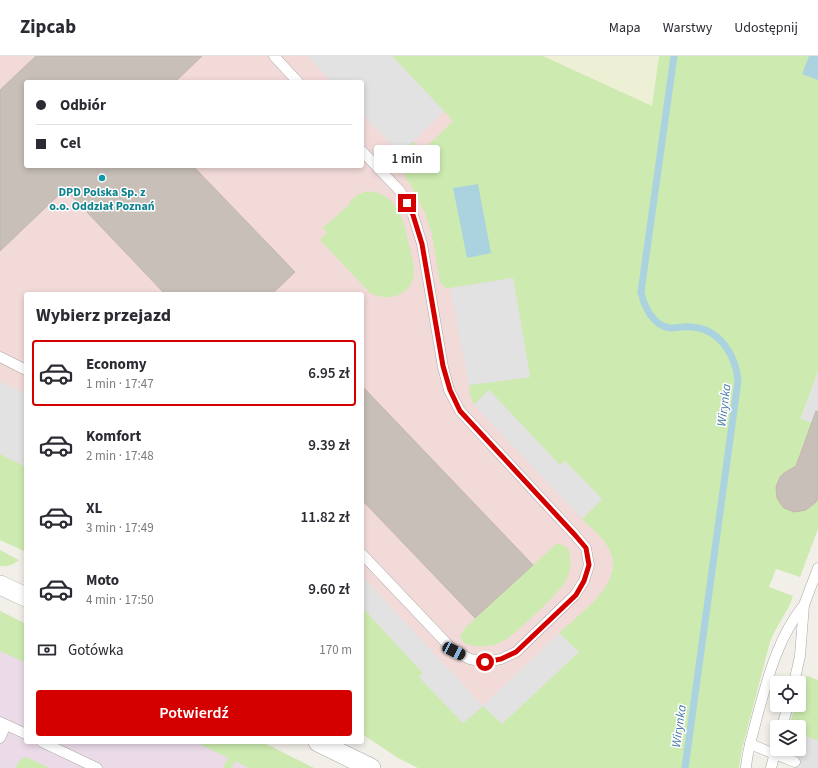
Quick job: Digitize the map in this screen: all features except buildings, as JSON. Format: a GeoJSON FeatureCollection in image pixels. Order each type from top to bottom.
{"type":"FeatureCollection","features":[{"type":"Feature","properties":{"kind":"street"},"geometry":{"type":"LineString","coordinates":[[0,584],[24,596]]}},
{"type":"Feature","properties":{"kind":"street"},"geometry":{"type":"LineString","coordinates":[[322,744],[371,768]]}},
{"type":"Feature","properties":{"kind":"lane"},"geometry":{"type":"LineString","coordinates":[[274,56],[296,80]]}},
{"type":"Feature","properties":{"kind":"lane"},"geometry":{"type":"LineString","coordinates":[[364,153],[400,191],[413,215],[422,244],[443,366],[450,390],[460,411],[586,548],[589,565],[584,581],[576,595],[516,652],[501,659],[485,662],[470,659],[454,651],[364,556]]}},
{"type":"Feature","properties":{"kind":"lane"},"geometry":{"type":"LineString","coordinates":[[0,357],[24,369]]}},
{"type":"Feature","properties":{"kind":"lane"},"geometry":{"type":"LineString","coordinates":[[746,768],[750,744],[773,662],[788,628],[804,605],[818,568]]}},
{"type":"Feature","properties":{"kind":"lane"},"geometry":{"type":"LineString","coordinates":[[796,676],[800,656],[804,605]]}},
{"type":"Feature","properties":{"kind":"lane"},"geometry":{"type":"LineString","coordinates":[[0,738],[3,724],[24,733]]}},
{"type":"Feature","properties":{"kind":"lane"},"geometry":{"type":"LineString","coordinates":[[46,744],[97,768]]}},
{"type":"Feature","properties":{"kind":"lane"},"geometry":{"type":"LineString","coordinates":[[750,744],[770,748]]}},
{"type":"Feature","properties":{"kind":"lane"},"geometry":{"type":"LineString","coordinates":[[771,768],[774,756]]}},
{"type":"Feature","properties":{"kind":"lane"},"geometry":{"type":"LineString","coordinates":[[787,756],[796,762]]}},
{"type":"Feature","properties":{"kind":"shaded area"},"geometry":{"type":"Polygon","coordinates":[[[0,56],[543,56],[649,768],[364,707],[364,292],[24,292],[24,539],[0,527],[0,56]]]}},
{"type":"Feature","properties":{"kind":"shaded area"},"geometry":{"type":"Polygon","coordinates":[[[307,56],[392,56],[444,111],[400,154],[364,116],[364,80],[330,80],[307,56]]]}},
{"type":"Feature","properties":{"kind":"shaded area"},"geometry":{"type":"Polygon","coordinates":[[[513,278],[530,377],[469,385],[450,288],[513,278]]]}},
{"type":"Feature","properties":{"kind":"shaded area"},"geometry":{"type":"Polygon","coordinates":[[[818,372],[818,425],[801,419],[818,372]]]}},
{"type":"Feature","properties":{"kind":"shaded area"},"geometry":{"type":"Polygon","coordinates":[[[0,381],[24,393],[24,466],[0,454],[0,381]]]}},
{"type":"Feature","properties":{"kind":"shaded area"},"geometry":{"type":"Polygon","coordinates":[[[489,390],[560,465],[565,461],[602,499],[582,519],[474,405],[489,390]]]}},
{"type":"Feature","properties":{"kind":"shaded area"},"geometry":{"type":"Polygon","coordinates":[[[364,578],[483,706],[463,723],[419,677],[423,673],[364,609],[364,578]]]}},
{"type":"Feature","properties":{"kind":"shaded area"},"geometry":{"type":"Polygon","coordinates":[[[0,611],[24,623],[24,744],[266,744],[314,768],[0,768],[0,611]]]}},
{"type":"Feature","properties":{"kind":"shaded area"},"geometry":{"type":"Polygon","coordinates":[[[559,633],[579,652],[502,724],[483,706],[559,633]]]}},
{"type":"Feature","properties":{"kind":"shaded area"},"geometry":{"type":"Polygon","coordinates":[[[806,736],[818,741],[818,768],[793,768],[798,756],[806,756],[806,736]]]}},
{"type":"Feature","properties":{"kind":"green space"},"geometry":{"type":"Polygon","coordinates":[[[392,56],[543,56],[652,106],[659,56],[818,56],[818,372],[801,418],[818,425],[808,432],[799,456],[818,464],[818,529],[800,577],[776,569],[769,587],[793,596],[770,642],[742,749],[739,768],[418,768],[398,758],[364,735],[364,609],[423,673],[419,677],[463,723],[483,706],[578,653],[559,633],[599,596],[607,585],[612,573],[613,561],[609,549],[597,533],[582,519],[602,499],[565,462],[560,466],[489,390],[474,405],[470,395],[469,385],[530,377],[513,278],[450,288],[446,288],[440,283],[432,235],[425,213],[410,184],[396,163],[398,156],[412,141],[423,150],[453,121],[392,56]]]}},
{"type":"Feature","properties":{"kind":"green space"},"geometry":{"type":"Polygon","coordinates":[[[543,56],[659,56],[652,107],[624,95],[543,56]]]}},
{"type":"Feature","properties":{"kind":"green space"},"geometry":{"type":"Polygon","coordinates":[[[367,191],[378,193],[387,197],[394,203],[399,211],[405,229],[413,264],[414,276],[406,290],[395,296],[383,297],[370,293],[320,240],[327,233],[323,228],[351,203],[350,201],[357,195],[367,191]]]}},
{"type":"Feature","properties":{"kind":"green space"},"geometry":{"type":"Polygon","coordinates":[[[0,454],[24,466],[24,551],[0,540],[0,454]]]}},
{"type":"Feature","properties":{"kind":"green space"},"geometry":{"type":"Polygon","coordinates":[[[556,544],[560,544],[568,548],[570,569],[566,581],[556,594],[503,641],[494,645],[484,646],[473,646],[464,643],[460,636],[466,627],[556,544]]]}},
{"type":"Feature","properties":{"kind":"green space"},"geometry":{"type":"Polygon","coordinates":[[[0,550],[19,560],[10,565],[0,566],[0,550]]]}},
{"type":"Feature","properties":{"kind":"green space"},"geometry":{"type":"Polygon","coordinates":[[[0,611],[24,623],[24,662],[0,651],[0,611]]]}},
{"type":"Feature","properties":{"kind":"green space"},"geometry":{"type":"Polygon","coordinates":[[[806,677],[818,680],[818,741],[806,736],[806,720],[791,720],[793,712],[806,712],[806,677]]]}},
{"type":"Feature","properties":{"kind":"green space"},"geometry":{"type":"Polygon","coordinates":[[[199,744],[266,744],[314,768],[249,768],[235,761],[232,768],[223,768],[228,758],[199,744]]]}},
{"type":"Feature","properties":{"kind":"green space"},"geometry":{"type":"Polygon","coordinates":[[[26,757],[50,768],[15,768],[19,761],[26,757]]]}},
{"type":"Feature","properties":{"kind":"water"},"geometry":{"type":"Polygon","coordinates":[[[809,56],[818,56],[818,80],[802,74],[809,56]]]}},
{"type":"Feature","properties":{"kind":"water"},"geometry":{"type":"Polygon","coordinates":[[[478,184],[491,253],[467,258],[453,188],[478,184]]]}},
{"type":"Feature","properties":{"kind":"waterway","name":"Wirynka"},"geometry":{"type":"LineString","coordinates":[[674,56],[641,292],[647,309],[659,324],[670,328],[689,327],[702,329],[718,338],[730,353],[737,372],[738,381],[685,768]]}},
{"type":"Feature","properties":{"kind":"place","name":"DPD Polska Sp. z o.o. Oddział Poznań"},"geometry":{"type":"Point","coordinates":[102,178]}},
{"type":"Feature","properties":{"kind":"route"},"geometry":{"type":"LineString","coordinates":[[407,203],[413,215],[422,244],[443,366],[450,390],[460,411],[586,548],[589,565],[584,581],[576,595],[516,652],[501,659],[485,662]]}}]}
